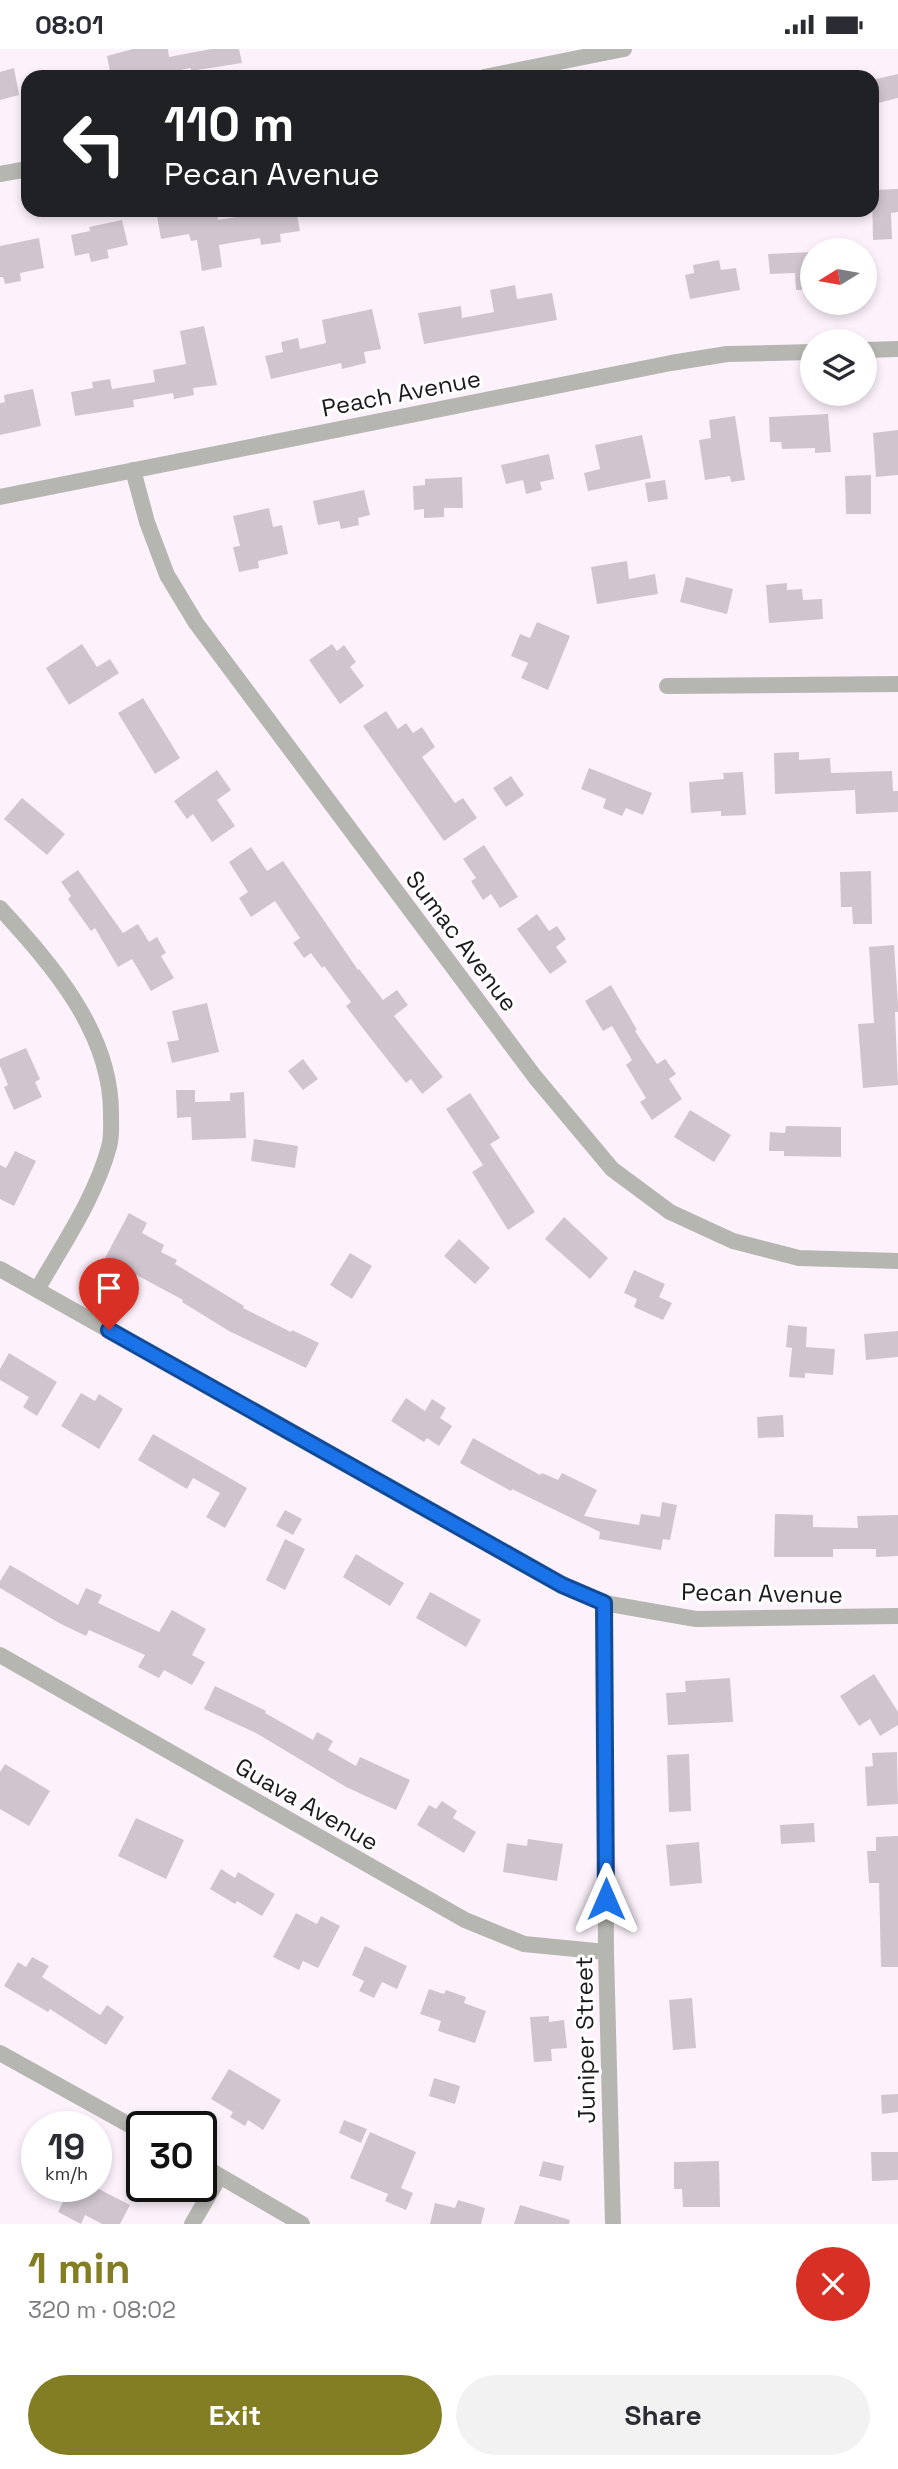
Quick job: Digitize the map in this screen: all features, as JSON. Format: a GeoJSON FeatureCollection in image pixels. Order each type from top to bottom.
{"type":"FeatureCollection","features":[{"type":"Feature","properties":{"kind":"street"},"geometry":{"type":"LineString","coordinates":[[519,70],[624,49]]}},
{"type":"Feature","properties":{"kind":"street"},"geometry":{"type":"LineString","coordinates":[[0,174],[21,170]]}},
{"type":"Feature","properties":{"kind":"street"},"geometry":{"type":"LineString","coordinates":[[877,350],[898,349]]}},
{"type":"Feature","properties":{"kind":"street","name":"Peach Avenue"},"geometry":{"type":"LineString","coordinates":[[0,497],[671,363],[727,354],[800,352]]}},
{"type":"Feature","properties":{"kind":"street","name":"Sumac Avenue"},"geometry":{"type":"LineString","coordinates":[[133,470],[147,522],[167,575],[197,623],[535,1077],[612,1169],[670,1212],[733,1241],[799,1258],[898,1261]]}},
{"type":"Feature","properties":{"kind":"street"},"geometry":{"type":"LineString","coordinates":[[667,686],[898,684]]}},
{"type":"Feature","properties":{"kind":"street"},"geometry":{"type":"LineString","coordinates":[[0,908],[45,957],[89,1024],[111,1091],[111,1143],[99,1180],[37,1290]]}},
{"type":"Feature","properties":{"kind":"street","name":"Pecan Avenue"},"geometry":{"type":"LineString","coordinates":[[0,1269],[562,1585],[604,1603],[696,1619],[898,1616]]}},
{"type":"Feature","properties":{"kind":"street","name":"Juniper Street"},"geometry":{"type":"LineString","coordinates":[[604,1603],[606,1952],[613,2224]]}},
{"type":"Feature","properties":{"kind":"street","name":"Guava Avenue"},"geometry":{"type":"LineString","coordinates":[[0,1655],[465,1920],[524,1944],[606,1952]]}},
{"type":"Feature","properties":{"kind":"street"},"geometry":{"type":"LineString","coordinates":[[0,2053],[126,2123]]}},
{"type":"Feature","properties":{"kind":"street"},"geometry":{"type":"LineString","coordinates":[[217,2174],[302,2224]]}},
{"type":"Feature","properties":{"kind":"street"},"geometry":{"type":"LineString","coordinates":[[192,2224],[220,2176]]}},
{"type":"Feature","properties":{"kind":"building"},"geometry":{"type":"Polygon","coordinates":[[[133,49],[168,49],[169,57],[211,49],[239,49],[242,63],[197,70],[110,70],[107,56],[133,49]]]}},
{"type":"Feature","properties":{"kind":"building"},"geometry":{"type":"Polygon","coordinates":[[[14,68],[19,95],[0,100],[0,72],[14,68]]]}},
{"type":"Feature","properties":{"kind":"building"},"geometry":{"type":"Polygon","coordinates":[[[898,74],[898,98],[879,103],[879,78],[898,74]]]}},
{"type":"Feature","properties":{"kind":"building"},"geometry":{"type":"Polygon","coordinates":[[[898,189],[898,212],[891,213],[892,239],[873,238],[873,217],[879,217],[879,190],[898,189]]]}},
{"type":"Feature","properties":{"kind":"building"},"geometry":{"type":"Polygon","coordinates":[[[157,217],[217,217],[218,220],[236,217],[297,217],[300,231],[280,234],[281,242],[261,245],[260,238],[219,245],[222,267],[202,271],[197,240],[191,241],[189,234],[161,239],[157,217]]]}},
{"type":"Feature","properties":{"kind":"building"},"geometry":{"type":"Polygon","coordinates":[[[122,220],[128,245],[107,250],[109,258],[91,262],[89,253],[75,256],[71,235],[90,231],[89,227],[122,220]]]}},
{"type":"Feature","properties":{"kind":"building"},"geometry":{"type":"Polygon","coordinates":[[[39,238],[44,268],[20,273],[21,281],[5,284],[3,277],[0,277],[0,246],[39,238]]]}},
{"type":"Feature","properties":{"kind":"building"},"geometry":{"type":"Polygon","coordinates":[[[800,253],[800,290],[796,290],[795,273],[770,274],[768,254],[800,253]]]}},
{"type":"Feature","properties":{"kind":"building"},"geometry":{"type":"Polygon","coordinates":[[[719,260],[721,270],[736,268],[740,290],[690,299],[685,275],[694,273],[693,265],[719,260]]]}},
{"type":"Feature","properties":{"kind":"building"},"geometry":{"type":"Polygon","coordinates":[[[515,285],[517,299],[552,293],[557,320],[424,344],[418,313],[461,306],[462,318],[494,312],[490,290],[515,285]]]}},
{"type":"Feature","properties":{"kind":"building"},"geometry":{"type":"Polygon","coordinates":[[[372,309],[381,349],[364,352],[366,363],[342,369],[341,363],[271,379],[265,356],[283,352],[281,342],[298,338],[300,349],[326,343],[322,320],[372,309]]]}},
{"type":"Feature","properties":{"kind":"building"},"geometry":{"type":"Polygon","coordinates":[[[204,326],[217,385],[193,388],[194,395],[174,399],[173,393],[133,400],[134,407],[75,416],[71,392],[93,388],[92,382],[110,379],[112,389],[155,382],[153,370],[186,364],[180,331],[204,326]]]}},
{"type":"Feature","properties":{"kind":"building"},"geometry":{"type":"Polygon","coordinates":[[[33,389],[41,426],[0,435],[0,403],[5,402],[4,395],[33,389]]]}},
{"type":"Feature","properties":{"kind":"building"},"geometry":{"type":"Polygon","coordinates":[[[828,414],[831,452],[815,453],[815,448],[782,449],[781,442],[770,442],[769,417],[828,414]]]}},
{"type":"Feature","properties":{"kind":"building"},"geometry":{"type":"Polygon","coordinates":[[[735,416],[745,480],[731,482],[730,476],[705,480],[699,440],[711,438],[709,420],[735,416]]]}},
{"type":"Feature","properties":{"kind":"building"},"geometry":{"type":"Polygon","coordinates":[[[898,430],[898,475],[876,477],[873,433],[898,430]]]}},
{"type":"Feature","properties":{"kind":"building"},"geometry":{"type":"Polygon","coordinates":[[[642,435],[651,478],[588,491],[584,473],[600,469],[595,445],[642,435]]]}},
{"type":"Feature","properties":{"kind":"building"},"geometry":{"type":"Polygon","coordinates":[[[549,454],[554,479],[540,482],[542,490],[526,494],[523,480],[506,484],[501,465],[549,454]]]}},
{"type":"Feature","properties":{"kind":"building"},"geometry":{"type":"Polygon","coordinates":[[[871,475],[871,514],[846,514],[845,476],[871,475]]]}},
{"type":"Feature","properties":{"kind":"building"},"geometry":{"type":"Polygon","coordinates":[[[462,477],[463,508],[444,508],[444,517],[424,518],[424,509],[414,510],[413,486],[425,485],[425,479],[462,477]]]}},
{"type":"Feature","properties":{"kind":"building"},"geometry":{"type":"Polygon","coordinates":[[[665,480],[668,499],[648,502],[645,483],[665,480]]]}},
{"type":"Feature","properties":{"kind":"building"},"geometry":{"type":"Polygon","coordinates":[[[364,490],[370,515],[358,518],[359,525],[341,529],[339,521],[318,525],[313,501],[364,490]]]}},
{"type":"Feature","properties":{"kind":"building"},"geometry":{"type":"Polygon","coordinates":[[[269,508],[273,527],[282,525],[288,554],[258,561],[259,568],[239,572],[233,547],[240,546],[233,516],[269,508]]]}},
{"type":"Feature","properties":{"kind":"building"},"geometry":{"type":"Polygon","coordinates":[[[627,561],[629,579],[655,574],[658,594],[597,604],[591,567],[627,561]]]}},
{"type":"Feature","properties":{"kind":"building"},"geometry":{"type":"Polygon","coordinates":[[[686,577],[733,589],[727,614],[680,602],[686,577]]]}},
{"type":"Feature","properties":{"kind":"building"},"geometry":{"type":"Polygon","coordinates":[[[787,583],[787,590],[802,589],[803,600],[822,599],[823,619],[769,623],[766,585],[787,583]]]}},
{"type":"Feature","properties":{"kind":"building"},"geometry":{"type":"Polygon","coordinates":[[[537,622],[570,636],[548,690],[521,678],[528,663],[511,656],[520,634],[530,638],[537,622]]]}},
{"type":"Feature","properties":{"kind":"building"},"geometry":{"type":"Polygon","coordinates":[[[82,644],[97,667],[110,659],[119,673],[69,705],[46,668],[82,644]]]}},
{"type":"Feature","properties":{"kind":"building"},"geometry":{"type":"Polygon","coordinates":[[[332,644],[337,651],[344,645],[356,662],[350,667],[364,686],[340,704],[309,660],[332,644]]]}},
{"type":"Feature","properties":{"kind":"building"},"geometry":{"type":"Polygon","coordinates":[[[143,698],[180,758],[155,774],[118,713],[143,698]]]}},
{"type":"Feature","properties":{"kind":"building"},"geometry":{"type":"Polygon","coordinates":[[[386,711],[398,729],[406,723],[413,733],[422,727],[435,747],[422,757],[455,803],[463,798],[477,818],[444,841],[363,726],[386,711]]]}},
{"type":"Feature","properties":{"kind":"building"},"geometry":{"type":"Polygon","coordinates":[[[799,752],[799,760],[830,758],[831,773],[892,771],[893,791],[898,791],[898,812],[856,814],[855,790],[775,794],[774,753],[799,752]]]}},
{"type":"Feature","properties":{"kind":"building"},"geometry":{"type":"Polygon","coordinates":[[[589,768],[652,793],[643,815],[626,808],[622,816],[603,808],[606,799],[581,789],[589,768]]]}},
{"type":"Feature","properties":{"kind":"building"},"geometry":{"type":"Polygon","coordinates":[[[217,770],[231,790],[217,800],[235,826],[212,842],[193,814],[187,819],[174,801],[217,770]]]}},
{"type":"Feature","properties":{"kind":"building"},"geometry":{"type":"Polygon","coordinates":[[[743,772],[746,815],[721,816],[721,811],[691,813],[689,782],[724,779],[723,773],[743,772]]]}},
{"type":"Feature","properties":{"kind":"building"},"geometry":{"type":"Polygon","coordinates":[[[511,776],[524,795],[506,807],[493,788],[511,776]]]}},
{"type":"Feature","properties":{"kind":"building"},"geometry":{"type":"Polygon","coordinates":[[[22,798],[65,834],[47,855],[4,819],[22,798]]]}},
{"type":"Feature","properties":{"kind":"building"},"geometry":{"type":"Polygon","coordinates":[[[484,845],[518,897],[500,908],[491,894],[483,900],[471,881],[476,878],[463,859],[484,845]]]}},
{"type":"Feature","properties":{"kind":"building"},"geometry":{"type":"Polygon","coordinates":[[[251,847],[267,871],[283,861],[358,970],[383,1000],[397,990],[408,1005],[394,1016],[443,1077],[422,1094],[411,1079],[406,1083],[368,1035],[346,1006],[351,1002],[324,966],[322,968],[311,953],[304,958],[293,943],[300,938],[275,901],[251,917],[239,898],[248,892],[229,862],[251,847]]]}},
{"type":"Feature","properties":{"kind":"building"},"geometry":{"type":"Polygon","coordinates":[[[78,870],[123,933],[138,924],[149,942],[157,937],[166,953],[161,956],[174,978],[151,991],[132,959],[118,967],[95,928],[91,931],[68,899],[71,896],[61,882],[78,870]]]}},
{"type":"Feature","properties":{"kind":"building"},"geometry":{"type":"Polygon","coordinates":[[[871,871],[872,924],[853,924],[852,907],[841,907],[840,872],[871,871]]]}},
{"type":"Feature","properties":{"kind":"building"},"geometry":{"type":"Polygon","coordinates":[[[537,914],[549,931],[557,926],[566,939],[556,947],[567,962],[550,974],[517,929],[537,914]]]}},
{"type":"Feature","properties":{"kind":"building"},"geometry":{"type":"Polygon","coordinates":[[[894,945],[898,1004],[898,1012],[895,1012],[898,1085],[863,1088],[858,1024],[874,1023],[869,947],[894,945]]]}},
{"type":"Feature","properties":{"kind":"building"},"geometry":{"type":"Polygon","coordinates":[[[611,985],[637,1030],[635,1031],[657,1064],[665,1059],[676,1074],[669,1079],[682,1099],[652,1120],[640,1102],[646,1098],[626,1065],[632,1060],[612,1026],[603,1031],[585,1001],[611,985]]]}},
{"type":"Feature","properties":{"kind":"building"},"geometry":{"type":"Polygon","coordinates":[[[207,1003],[219,1052],[172,1063],[167,1042],[179,1040],[172,1011],[207,1003]]]}},
{"type":"Feature","properties":{"kind":"building"},"geometry":{"type":"Polygon","coordinates":[[[26,1048],[40,1079],[35,1082],[42,1097],[14,1110],[4,1087],[8,1085],[0,1059],[26,1048]]]}},
{"type":"Feature","properties":{"kind":"building"},"geometry":{"type":"Polygon","coordinates":[[[303,1059],[318,1079],[303,1090],[288,1071],[303,1059]]]}},
{"type":"Feature","properties":{"kind":"building"},"geometry":{"type":"Polygon","coordinates":[[[176,1090],[195,1090],[195,1102],[230,1101],[230,1093],[244,1092],[246,1138],[192,1140],[191,1117],[177,1118],[176,1090]]]}},
{"type":"Feature","properties":{"kind":"building"},"geometry":{"type":"Polygon","coordinates":[[[470,1093],[500,1138],[490,1144],[535,1212],[508,1230],[472,1172],[483,1165],[446,1109],[470,1093]]]}},
{"type":"Feature","properties":{"kind":"building"},"geometry":{"type":"Polygon","coordinates":[[[690,1110],[731,1135],[714,1162],[674,1137],[690,1110]]]}},
{"type":"Feature","properties":{"kind":"building"},"geometry":{"type":"Polygon","coordinates":[[[786,1126],[841,1127],[841,1157],[784,1156],[784,1151],[769,1151],[770,1132],[785,1133],[786,1126]]]}},
{"type":"Feature","properties":{"kind":"building"},"geometry":{"type":"Polygon","coordinates":[[[254,1139],[298,1146],[295,1168],[251,1161],[254,1139]]]}},
{"type":"Feature","properties":{"kind":"building"},"geometry":{"type":"Polygon","coordinates":[[[15,1151],[36,1161],[14,1206],[0,1199],[0,1165],[6,1168],[15,1151]]]}},
{"type":"Feature","properties":{"kind":"building"},"geometry":{"type":"Polygon","coordinates":[[[129,1213],[147,1223],[142,1233],[164,1245],[161,1252],[177,1260],[175,1264],[244,1306],[243,1308],[319,1343],[306,1368],[229,1331],[182,1302],[183,1300],[105,1258],[129,1213]]]}},
{"type":"Feature","properties":{"kind":"building"},"geometry":{"type":"Polygon","coordinates":[[[564,1217],[608,1258],[590,1279],[545,1239],[564,1217]]]}},
{"type":"Feature","properties":{"kind":"building"},"geometry":{"type":"Polygon","coordinates":[[[459,1239],[490,1268],[475,1284],[444,1256],[459,1239]]]}},
{"type":"Feature","properties":{"kind":"building"},"geometry":{"type":"Polygon","coordinates":[[[350,1253],[372,1266],[352,1299],[330,1285],[350,1253]]]}},
{"type":"Feature","properties":{"kind":"building"},"geometry":{"type":"Polygon","coordinates":[[[634,1270],[665,1284],[659,1297],[672,1303],[663,1320],[634,1307],[637,1299],[624,1293],[634,1270]]]}},
{"type":"Feature","properties":{"kind":"building"},"geometry":{"type":"Polygon","coordinates":[[[788,1325],[807,1327],[806,1347],[835,1349],[833,1375],[805,1373],[805,1378],[789,1377],[792,1348],[786,1347],[788,1325]]]}},
{"type":"Feature","properties":{"kind":"building"},"geometry":{"type":"Polygon","coordinates":[[[898,1331],[898,1357],[866,1360],[864,1334],[898,1331]]]}},
{"type":"Feature","properties":{"kind":"building"},"geometry":{"type":"Polygon","coordinates":[[[9,1353],[57,1382],[37,1416],[23,1407],[29,1397],[0,1380],[0,1369],[9,1353]]]}},
{"type":"Feature","properties":{"kind":"building"},"geometry":{"type":"Polygon","coordinates":[[[81,1393],[95,1401],[99,1394],[123,1409],[99,1449],[61,1426],[81,1393]]]}},
{"type":"Feature","properties":{"kind":"building"},"geometry":{"type":"Polygon","coordinates":[[[406,1398],[425,1411],[432,1399],[446,1408],[440,1418],[452,1426],[439,1446],[427,1438],[424,1442],[391,1421],[406,1398]]]}},
{"type":"Feature","properties":{"kind":"building"},"geometry":{"type":"Polygon","coordinates":[[[783,1415],[784,1437],[758,1438],[757,1417],[783,1415]]]}},
{"type":"Feature","properties":{"kind":"building"},"geometry":{"type":"Polygon","coordinates":[[[153,1434],[247,1488],[225,1528],[206,1517],[220,1493],[193,1478],[187,1489],[138,1460],[153,1434]]]}},
{"type":"Feature","properties":{"kind":"building"},"geometry":{"type":"Polygon","coordinates":[[[473,1438],[540,1475],[542,1473],[558,1480],[562,1473],[597,1490],[584,1516],[639,1525],[641,1514],[660,1517],[662,1502],[677,1505],[670,1540],[663,1539],[661,1550],[599,1539],[600,1532],[512,1489],[511,1491],[460,1463],[473,1438]]]}},
{"type":"Feature","properties":{"kind":"building"},"geometry":{"type":"Polygon","coordinates":[[[285,1510],[302,1519],[293,1535],[276,1526],[285,1510]]]}},
{"type":"Feature","properties":{"kind":"building"},"geometry":{"type":"Polygon","coordinates":[[[775,1514],[813,1515],[813,1527],[858,1528],[857,1516],[898,1515],[898,1556],[876,1557],[876,1549],[833,1549],[833,1557],[774,1557],[775,1514]]]}},
{"type":"Feature","properties":{"kind":"building"},"geometry":{"type":"Polygon","coordinates":[[[285,1539],[305,1549],[285,1590],[266,1580],[285,1539]]]}},
{"type":"Feature","properties":{"kind":"building"},"geometry":{"type":"Polygon","coordinates":[[[356,1554],[404,1583],[390,1606],[343,1577],[356,1554]]]}},
{"type":"Feature","properties":{"kind":"building"},"geometry":{"type":"Polygon","coordinates":[[[10,1565],[78,1605],[86,1588],[102,1595],[98,1603],[159,1632],[172,1610],[206,1629],[192,1655],[205,1662],[192,1685],[164,1670],[159,1678],[138,1667],[145,1655],[89,1630],[86,1636],[0,1588],[0,1581],[10,1565]]]}},
{"type":"Feature","properties":{"kind":"building"},"geometry":{"type":"Polygon","coordinates":[[[430,1592],[481,1620],[466,1647],[416,1618],[430,1592]]]}},
{"type":"Feature","properties":{"kind":"building"},"geometry":{"type":"Polygon","coordinates":[[[874,1674],[898,1712],[898,1725],[880,1736],[870,1719],[859,1726],[840,1696],[874,1674]]]}},
{"type":"Feature","properties":{"kind":"building"},"geometry":{"type":"Polygon","coordinates":[[[730,1678],[733,1722],[668,1725],[666,1693],[686,1692],[685,1681],[730,1678]]]}},
{"type":"Feature","properties":{"kind":"building"},"geometry":{"type":"Polygon","coordinates":[[[215,1686],[266,1711],[265,1713],[313,1740],[317,1732],[333,1741],[328,1750],[356,1766],[360,1757],[410,1780],[396,1810],[346,1787],[256,1733],[204,1709],[215,1686]]]}},
{"type":"Feature","properties":{"kind":"building"},"geometry":{"type":"Polygon","coordinates":[[[897,1752],[898,1804],[867,1806],[865,1767],[873,1766],[872,1753],[897,1752]]]}},
{"type":"Feature","properties":{"kind":"building"},"geometry":{"type":"Polygon","coordinates":[[[689,1754],[691,1811],[669,1812],[667,1755],[689,1754]]]}},
{"type":"Feature","properties":{"kind":"building"},"geometry":{"type":"Polygon","coordinates":[[[5,1764],[50,1791],[29,1826],[0,1809],[0,1772],[5,1764]]]}},
{"type":"Feature","properties":{"kind":"building"},"geometry":{"type":"Polygon","coordinates":[[[442,1801],[457,1811],[453,1818],[476,1832],[464,1853],[417,1825],[429,1805],[436,1809],[442,1801]]]}},
{"type":"Feature","properties":{"kind":"building"},"geometry":{"type":"Polygon","coordinates":[[[136,1818],[184,1840],[166,1879],[118,1856],[136,1818]]]}},
{"type":"Feature","properties":{"kind":"building"},"geometry":{"type":"Polygon","coordinates":[[[814,1823],[815,1842],[781,1844],[780,1825],[814,1823]]]}},
{"type":"Feature","properties":{"kind":"building"},"geometry":{"type":"Polygon","coordinates":[[[898,1836],[898,1967],[881,1967],[879,1883],[869,1883],[867,1851],[876,1851],[876,1837],[898,1836]]]}},
{"type":"Feature","properties":{"kind":"building"},"geometry":{"type":"Polygon","coordinates":[[[528,1839],[563,1844],[557,1881],[503,1872],[507,1843],[527,1846],[528,1839]]]}},
{"type":"Feature","properties":{"kind":"building"},"geometry":{"type":"Polygon","coordinates":[[[699,1842],[702,1883],[670,1886],[666,1845],[699,1842]]]}},
{"type":"Feature","properties":{"kind":"building"},"geometry":{"type":"Polygon","coordinates":[[[221,1869],[235,1878],[238,1872],[275,1894],[262,1916],[210,1889],[221,1869]]]}},
{"type":"Feature","properties":{"kind":"building"},"geometry":{"type":"Polygon","coordinates":[[[296,1913],[317,1924],[321,1916],[340,1926],[318,1968],[303,1961],[299,1970],[273,1957],[296,1913]]]}},
{"type":"Feature","properties":{"kind":"building"},"geometry":{"type":"Polygon","coordinates":[[[365,1946],[407,1966],[397,1989],[382,1982],[374,1998],[359,1991],[364,1981],[352,1975],[365,1946]]]}},
{"type":"Feature","properties":{"kind":"building"},"geometry":{"type":"Polygon","coordinates":[[[32,1957],[49,1966],[42,1977],[100,2015],[107,2005],[124,2017],[106,2045],[50,2009],[48,2012],[4,1986],[18,1962],[26,1967],[32,1957]]]}},
{"type":"Feature","properties":{"kind":"building"},"geometry":{"type":"Polygon","coordinates":[[[429,1989],[444,1994],[446,1990],[466,1997],[464,2003],[486,2011],[475,2043],[438,2031],[441,2021],[420,2014],[429,1989]]]}},
{"type":"Feature","properties":{"kind":"building"},"geometry":{"type":"Polygon","coordinates":[[[692,1998],[696,2048],[673,2050],[669,2000],[692,1998]]]}},
{"type":"Feature","properties":{"kind":"building"},"geometry":{"type":"Polygon","coordinates":[[[549,2016],[549,2022],[564,2020],[567,2048],[551,2049],[552,2061],[534,2062],[530,2017],[549,2016]]]}},
{"type":"Feature","properties":{"kind":"building"},"geometry":{"type":"Polygon","coordinates":[[[229,2069],[281,2100],[263,2130],[248,2120],[245,2126],[230,2117],[233,2112],[211,2099],[229,2069]]]}},
{"type":"Feature","properties":{"kind":"building"},"geometry":{"type":"Polygon","coordinates":[[[434,2078],[460,2086],[455,2104],[429,2096],[434,2078]]]}},
{"type":"Feature","properties":{"kind":"building"},"geometry":{"type":"Polygon","coordinates":[[[898,2094],[898,2112],[882,2114],[881,2095],[898,2094]]]}},
{"type":"Feature","properties":{"kind":"building"},"geometry":{"type":"Polygon","coordinates":[[[344,2120],[367,2129],[361,2143],[339,2133],[344,2120]]]}},
{"type":"Feature","properties":{"kind":"building"},"geometry":{"type":"Polygon","coordinates":[[[370,2132],[416,2152],[401,2188],[413,2193],[406,2210],[385,2201],[388,2194],[350,2178],[370,2132]]]}},
{"type":"Feature","properties":{"kind":"building"},"geometry":{"type":"Polygon","coordinates":[[[871,2152],[898,2152],[898,2180],[872,2181],[871,2152]]]}},
{"type":"Feature","properties":{"kind":"building"},"geometry":{"type":"Polygon","coordinates":[[[543,2161],[564,2166],[561,2181],[539,2176],[543,2161]]]}},
{"type":"Feature","properties":{"kind":"building"},"geometry":{"type":"Polygon","coordinates":[[[719,2161],[720,2207],[683,2207],[682,2189],[674,2189],[674,2162],[719,2161]]]}},
{"type":"Feature","properties":{"kind":"building"},"geometry":{"type":"Polygon","coordinates":[[[112,2196],[130,2205],[120,2224],[102,2224],[85,2215],[81,2224],[58,2212],[63,2202],[112,2202],[112,2196]]]}},
{"type":"Feature","properties":{"kind":"building"},"geometry":{"type":"Polygon","coordinates":[[[458,2200],[485,2208],[481,2224],[430,2224],[435,2203],[455,2208],[458,2200]]]}},
{"type":"Feature","properties":{"kind":"building"},"geometry":{"type":"Polygon","coordinates":[[[520,2205],[570,2220],[569,2224],[514,2224],[520,2205]]]}},
{"type":"Feature","properties":{"kind":"route"},"geometry":{"type":"LineString","coordinates":[[109,1330],[562,1585],[604,1603],[606,1899]]}}]}
